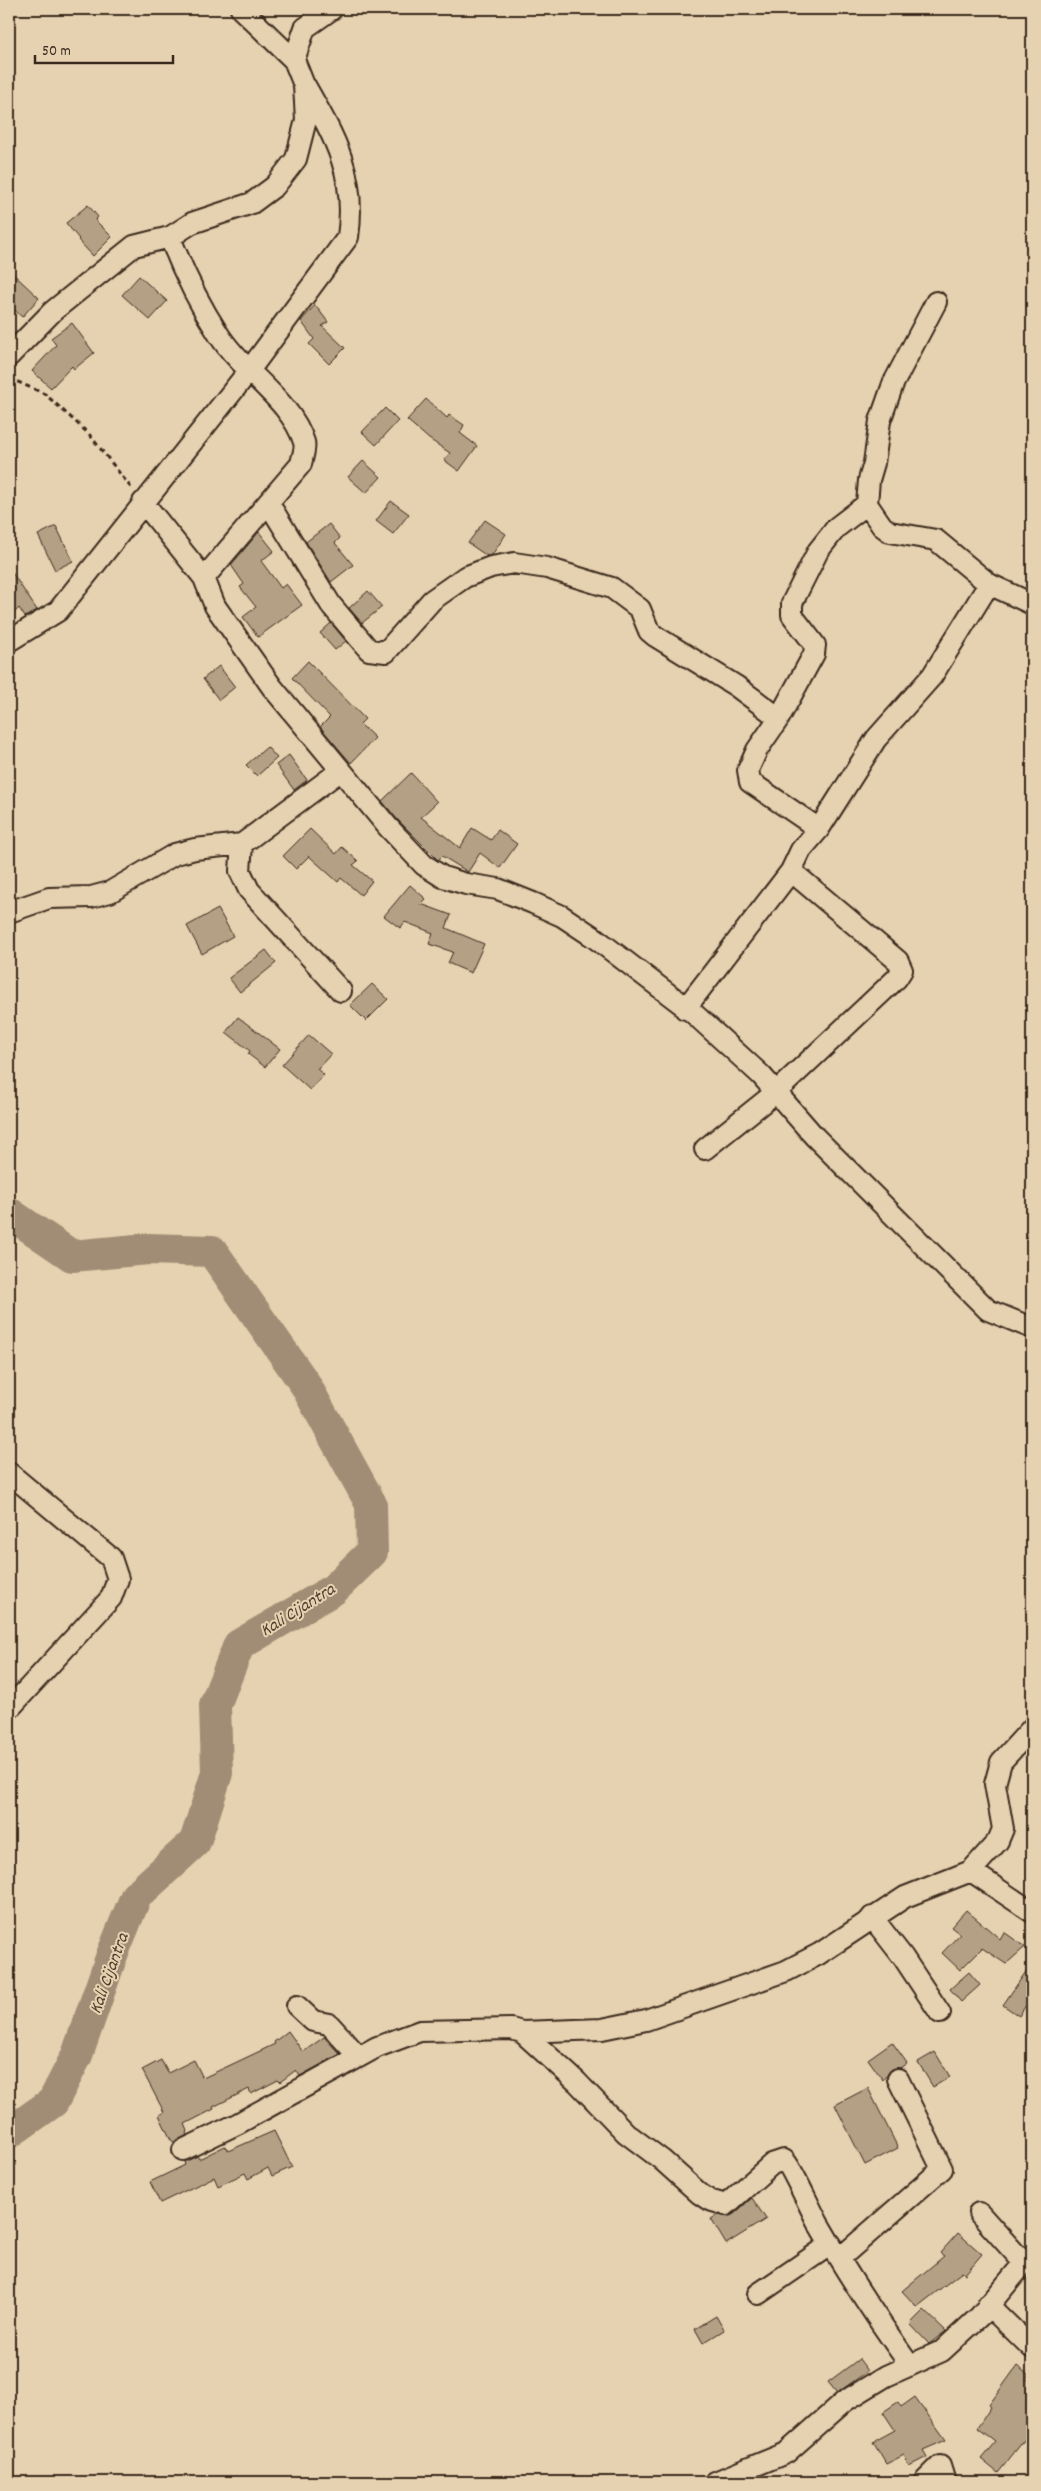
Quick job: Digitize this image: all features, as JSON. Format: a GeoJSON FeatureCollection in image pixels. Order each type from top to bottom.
{"type":"FeatureCollection","features":[{"type":"Feature","properties":{"kind":"street"},"geometry":{"type":"LineString","coordinates":[[9,641],[58,611],[248,372],[348,237],[351,216],[350,184],[336,145],[304,85],[294,60],[242,9]]}},
{"type":"Feature","properties":{"kind":"street"},"geometry":{"type":"LineString","coordinates":[[294,60],[306,28],[332,9]]}},
{"type":"Feature","properties":{"kind":"street"},"geometry":{"type":"LineString","coordinates":[[9,356],[53,311],[134,246],[170,237],[192,223],[252,203],[275,186],[296,159],[306,120],[304,85]]}},
{"type":"Feature","properties":{"kind":"street"},"geometry":{"type":"LineString","coordinates":[[170,237],[186,280],[220,337],[248,372],[280,402],[304,444],[301,464],[269,504],[204,578]]}},
{"type":"Feature","properties":{"kind":"street"},"geometry":{"type":"LineString","coordinates":[[936,302],[893,384],[880,421],[869,480],[868,504],[882,526],[890,532],[936,540],[989,584],[1032,604]]}},
{"type":"Feature","properties":{"kind":"street"},"geometry":{"type":"LineString","coordinates":[[143,502],[204,578],[215,606],[266,679],[340,771],[388,827],[424,865],[443,877],[466,884],[498,889],[562,916],[595,938],[692,1012],[761,1075],[815,1137],[988,1310],[1032,1328]]}},
{"type":"Feature","properties":{"kind":"street"},"geometry":{"type":"LineString","coordinates":[[269,504],[331,605],[370,650],[386,652],[432,600],[465,577],[504,564],[522,564],[547,568],[612,588],[640,610],[649,631],[655,636],[736,686],[779,718]]}},
{"type":"Feature","properties":{"kind":"street"},"geometry":{"type":"LineString","coordinates":[[819,829],[750,782],[748,777],[749,765],[756,750],[779,718],[808,667],[815,645],[792,615],[792,603],[818,551],[837,527],[868,504]]}},
{"type":"Feature","properties":{"kind":"street"},"geometry":{"type":"LineString","coordinates":[[685,1008],[791,871],[801,850],[819,829],[876,739],[932,676],[989,584]]}},
{"type":"Feature","properties":{"kind":"street"},"geometry":{"type":"LineString","coordinates":[[9,912],[49,898],[91,897],[110,892],[175,854],[195,849],[242,844],[340,771]]}},
{"type":"Feature","properties":{"kind":"street"},"geometry":{"type":"LineString","coordinates":[[242,844],[240,871],[250,890],[340,991]]}},
{"type":"Feature","properties":{"kind":"street"},"geometry":{"type":"LineString","coordinates":[[705,1149],[775,1093],[897,978],[902,970],[898,961],[791,871]]}},
{"type":"Feature","properties":{"kind":"street"},"geometry":{"type":"LineString","coordinates":[[9,1473],[111,1558],[118,1579],[111,1598],[9,1709]]}},
{"type":"Feature","properties":{"kind":"street"},"geometry":{"type":"LineString","coordinates":[[183,2150],[237,2124],[359,2057],[420,2031],[511,2029],[522,2032],[602,2029],[646,2020],[786,1971],[819,1954],[905,1897],[971,1871],[998,1841],[1003,1829],[995,1784],[1001,1762],[1032,1728]]}},
{"type":"Feature","properties":{"kind":"street"},"geometry":{"type":"LineString","coordinates":[[971,1871],[1032,1912]]}},
{"type":"Feature","properties":{"kind":"street"},"geometry":{"type":"LineString","coordinates":[[872,1918],[903,1957],[940,2012]]}},
{"type":"Feature","properties":{"kind":"street"},"geometry":{"type":"LineString","coordinates":[[297,2006],[313,2021],[329,2024],[359,2057]]}},
{"type":"Feature","properties":{"kind":"street"},"geometry":{"type":"LineString","coordinates":[[522,2032],[577,2082],[626,2133],[662,2160],[709,2200],[726,2205],[772,2164],[784,2160],[788,2163],[804,2199],[875,2316],[910,2365]]}},
{"type":"Feature","properties":{"kind":"street"},"geometry":{"type":"LineString","coordinates":[[758,2294],[836,2251],[942,2169],[898,2079]]}},
{"type":"Feature","properties":{"kind":"street"},"geometry":{"type":"LineString","coordinates":[[715,2482],[786,2453],[845,2401],[910,2365],[942,2351],[980,2316],[988,2304],[1028,2260],[979,2212]]}},
{"type":"Feature","properties":{"kind":"street"},"geometry":{"type":"LineString","coordinates":[[988,2304],[1032,2348]]}},
{"type":"Feature","properties":{"kind":"street"},"geometry":{"type":"LineString","coordinates":[[924,2482],[940,2466],[945,2482]]}},
{"type":"Feature","properties":{"kind":"path"},"geometry":{"type":"LineString","coordinates":[[9,378],[45,394],[90,434],[143,502]]}},
{"type":"Feature","properties":{"kind":"building"},"geometry":{"type":"Polygon","coordinates":[[[88,205],[98,217],[95,220],[112,237],[93,256],[66,223],[88,205]]]}},
{"type":"Feature","properties":{"kind":"building"},"geometry":{"type":"Polygon","coordinates":[[[9,270],[39,298],[22,317],[9,305],[9,270]]]}},
{"type":"Feature","properties":{"kind":"building"},"geometry":{"type":"Polygon","coordinates":[[[139,276],[167,301],[150,320],[122,295],[139,276]]]}},
{"type":"Feature","properties":{"kind":"building"},"geometry":{"type":"Polygon","coordinates":[[[315,305],[328,322],[322,326],[345,348],[329,364],[309,344],[314,339],[301,321],[315,305]]]}},
{"type":"Feature","properties":{"kind":"building"},"geometry":{"type":"Polygon","coordinates":[[[72,323],[94,353],[74,369],[72,366],[51,388],[32,371],[56,345],[51,338],[72,323]]]}},
{"type":"Feature","properties":{"kind":"building"},"geometry":{"type":"Polygon","coordinates":[[[426,399],[447,418],[449,415],[464,425],[460,433],[477,446],[459,471],[444,460],[450,453],[429,439],[407,420],[426,399]]]}},
{"type":"Feature","properties":{"kind":"building"},"geometry":{"type":"Polygon","coordinates":[[[385,408],[398,421],[376,445],[362,432],[385,408]]]}},
{"type":"Feature","properties":{"kind":"building"},"geometry":{"type":"Polygon","coordinates":[[[363,461],[381,477],[366,493],[348,477],[363,461]]]}},
{"type":"Feature","properties":{"kind":"building"},"geometry":{"type":"Polygon","coordinates":[[[391,501],[409,514],[393,534],[376,521],[391,501]]]}},
{"type":"Feature","properties":{"kind":"building"},"geometry":{"type":"Polygon","coordinates":[[[485,520],[506,534],[492,555],[487,556],[468,543],[485,520]]]}},
{"type":"Feature","properties":{"kind":"building"},"geometry":{"type":"Polygon","coordinates":[[[329,524],[340,538],[335,543],[353,565],[331,582],[306,542],[329,524]]]}},
{"type":"Feature","properties":{"kind":"building"},"geometry":{"type":"Polygon","coordinates":[[[56,526],[73,561],[55,570],[38,535],[56,526]]]}},
{"type":"Feature","properties":{"kind":"building"},"geometry":{"type":"Polygon","coordinates":[[[259,532],[274,551],[261,561],[281,588],[286,584],[302,605],[258,637],[243,617],[256,607],[240,587],[244,584],[231,565],[259,532]]]}},
{"type":"Feature","properties":{"kind":"building"},"geometry":{"type":"Polygon","coordinates":[[[9,568],[37,610],[25,617],[19,608],[9,618],[9,568]]]}},
{"type":"Feature","properties":{"kind":"building"},"geometry":{"type":"Polygon","coordinates":[[[368,591],[382,607],[362,623],[349,608],[368,591]]]}},
{"type":"Feature","properties":{"kind":"building"},"geometry":{"type":"Polygon","coordinates":[[[331,623],[346,641],[335,650],[320,633],[331,623]]]}},
{"type":"Feature","properties":{"kind":"building"},"geometry":{"type":"Polygon","coordinates":[[[308,661],[365,719],[360,724],[375,738],[351,763],[320,727],[330,717],[292,678],[308,661]]]}},
{"type":"Feature","properties":{"kind":"building"},"geometry":{"type":"Polygon","coordinates":[[[219,666],[235,687],[219,700],[203,679],[219,666]]]}},
{"type":"Feature","properties":{"kind":"building"},"geometry":{"type":"Polygon","coordinates":[[[267,747],[277,758],[257,776],[246,765],[267,747]]]}},
{"type":"Feature","properties":{"kind":"building"},"geometry":{"type":"Polygon","coordinates":[[[289,755],[307,780],[294,790],[276,765],[289,755]]]}},
{"type":"Feature","properties":{"kind":"building"},"geometry":{"type":"Polygon","coordinates":[[[411,773],[437,802],[421,817],[460,848],[472,828],[491,840],[498,830],[517,844],[500,868],[480,853],[468,872],[442,856],[438,860],[397,819],[382,801],[411,773]]]}},
{"type":"Feature","properties":{"kind":"building"},"geometry":{"type":"Polygon","coordinates":[[[310,829],[336,854],[342,847],[358,861],[353,865],[372,881],[361,895],[341,878],[338,882],[309,856],[296,869],[283,856],[310,829]]]}},
{"type":"Feature","properties":{"kind":"building"},"geometry":{"type":"Polygon","coordinates":[[[410,885],[426,899],[421,904],[451,915],[446,928],[484,944],[471,973],[448,963],[453,952],[429,944],[433,933],[405,922],[400,928],[384,916],[410,885]]]}},
{"type":"Feature","properties":{"kind":"building"},"geometry":{"type":"Polygon","coordinates":[[[218,909],[233,936],[202,954],[187,926],[218,909]]]}},
{"type":"Feature","properties":{"kind":"building"},"geometry":{"type":"Polygon","coordinates":[[[266,950],[276,963],[240,992],[229,978],[266,950]]]}},
{"type":"Feature","properties":{"kind":"building"},"geometry":{"type":"Polygon","coordinates":[[[372,984],[388,999],[366,1021],[350,1005],[372,984]]]}},
{"type":"Feature","properties":{"kind":"building"},"geometry":{"type":"Polygon","coordinates":[[[238,1017],[280,1049],[265,1067],[248,1054],[250,1051],[226,1032],[238,1017]]]}},
{"type":"Feature","properties":{"kind":"building"},"geometry":{"type":"Polygon","coordinates":[[[309,1035],[331,1054],[317,1069],[324,1075],[310,1090],[282,1065],[309,1035]]]}},
{"type":"Feature","properties":{"kind":"building"},"geometry":{"type":"Polygon","coordinates":[[[966,1910],[1000,1939],[1004,1932],[1025,1947],[1006,1964],[982,1948],[960,1970],[942,1953],[960,1934],[951,1927],[966,1910]]]}},
{"type":"Feature","properties":{"kind":"building"},"geometry":{"type":"Polygon","coordinates":[[[1032,1963],[1032,1996],[1019,2016],[1003,2005],[1032,1963]]]}},
{"type":"Feature","properties":{"kind":"building"},"geometry":{"type":"Polygon","coordinates":[[[969,1972],[980,1985],[961,2002],[950,1989],[969,1972]]]}},
{"type":"Feature","properties":{"kind":"building"},"geometry":{"type":"Polygon","coordinates":[[[288,2031],[303,2052],[324,2037],[340,2054],[300,2076],[296,2070],[280,2082],[278,2080],[251,2094],[249,2089],[213,2107],[214,2109],[185,2124],[188,2131],[187,2135],[174,2142],[171,2140],[159,2115],[164,2112],[142,2070],[161,2060],[168,2073],[194,2060],[203,2078],[275,2044],[274,2042],[288,2031]]]}},
{"type":"Feature","properties":{"kind":"building"},"geometry":{"type":"Polygon","coordinates":[[[892,2042],[907,2063],[900,2068],[892,2069],[883,2080],[868,2059],[892,2042]]]}},
{"type":"Feature","properties":{"kind":"building"},"geometry":{"type":"Polygon","coordinates":[[[935,2052],[950,2077],[933,2087],[918,2062],[935,2052]]]}},
{"type":"Feature","properties":{"kind":"building"},"geometry":{"type":"Polygon","coordinates":[[[868,2088],[898,2148],[865,2165],[835,2105],[868,2088]]]}},
{"type":"Feature","properties":{"kind":"building"},"geometry":{"type":"Polygon","coordinates":[[[274,2131],[292,2167],[272,2176],[268,2168],[248,2179],[245,2173],[218,2186],[214,2177],[160,2203],[150,2182],[185,2165],[184,2162],[197,2156],[199,2159],[225,2146],[228,2151],[274,2131]]]}},
{"type":"Feature","properties":{"kind":"building"},"geometry":{"type":"Polygon","coordinates":[[[752,2198],[766,2219],[726,2244],[711,2219],[718,2215],[728,2217],[734,2214],[752,2198]]]}},
{"type":"Feature","properties":{"kind":"building"},"geometry":{"type":"Polygon","coordinates":[[[958,2233],[982,2254],[965,2274],[962,2272],[917,2307],[902,2291],[944,2256],[940,2253],[958,2233]]]}},
{"type":"Feature","properties":{"kind":"building"},"geometry":{"type":"Polygon","coordinates":[[[924,2310],[946,2331],[929,2344],[910,2324],[924,2310]]]}},
{"type":"Feature","properties":{"kind":"building"},"geometry":{"type":"Polygon","coordinates":[[[716,2316],[724,2330],[703,2343],[695,2329],[716,2316]]]}},
{"type":"Feature","properties":{"kind":"building"},"geometry":{"type":"Polygon","coordinates":[[[859,2359],[868,2371],[837,2393],[828,2382],[859,2359]]]}},
{"type":"Feature","properties":{"kind":"building"},"geometry":{"type":"Polygon","coordinates":[[[1017,2366],[1029,2375],[1026,2379],[1032,2383],[1032,2444],[1025,2439],[998,2473],[981,2459],[995,2442],[977,2428],[991,2407],[989,2405],[1017,2366]]]}},
{"type":"Feature","properties":{"kind":"building"},"geometry":{"type":"Polygon","coordinates":[[[915,2397],[946,2440],[923,2450],[927,2457],[909,2466],[904,2455],[886,2464],[873,2442],[895,2430],[883,2412],[898,2402],[901,2407],[915,2397]]]}},
{"type":"Feature","properties":{"kind":"waterway","name":"Kali Cijantra"},"geometry":{"type":"LineString","coordinates":[[9,1213],[72,1256],[148,1249],[212,1251],[305,1384],[371,1504],[372,1552],[333,1590],[239,1645],[215,1705],[217,1773],[195,1842],[136,1896],[112,1955],[77,2055],[53,2102],[9,2133]]}}]}
